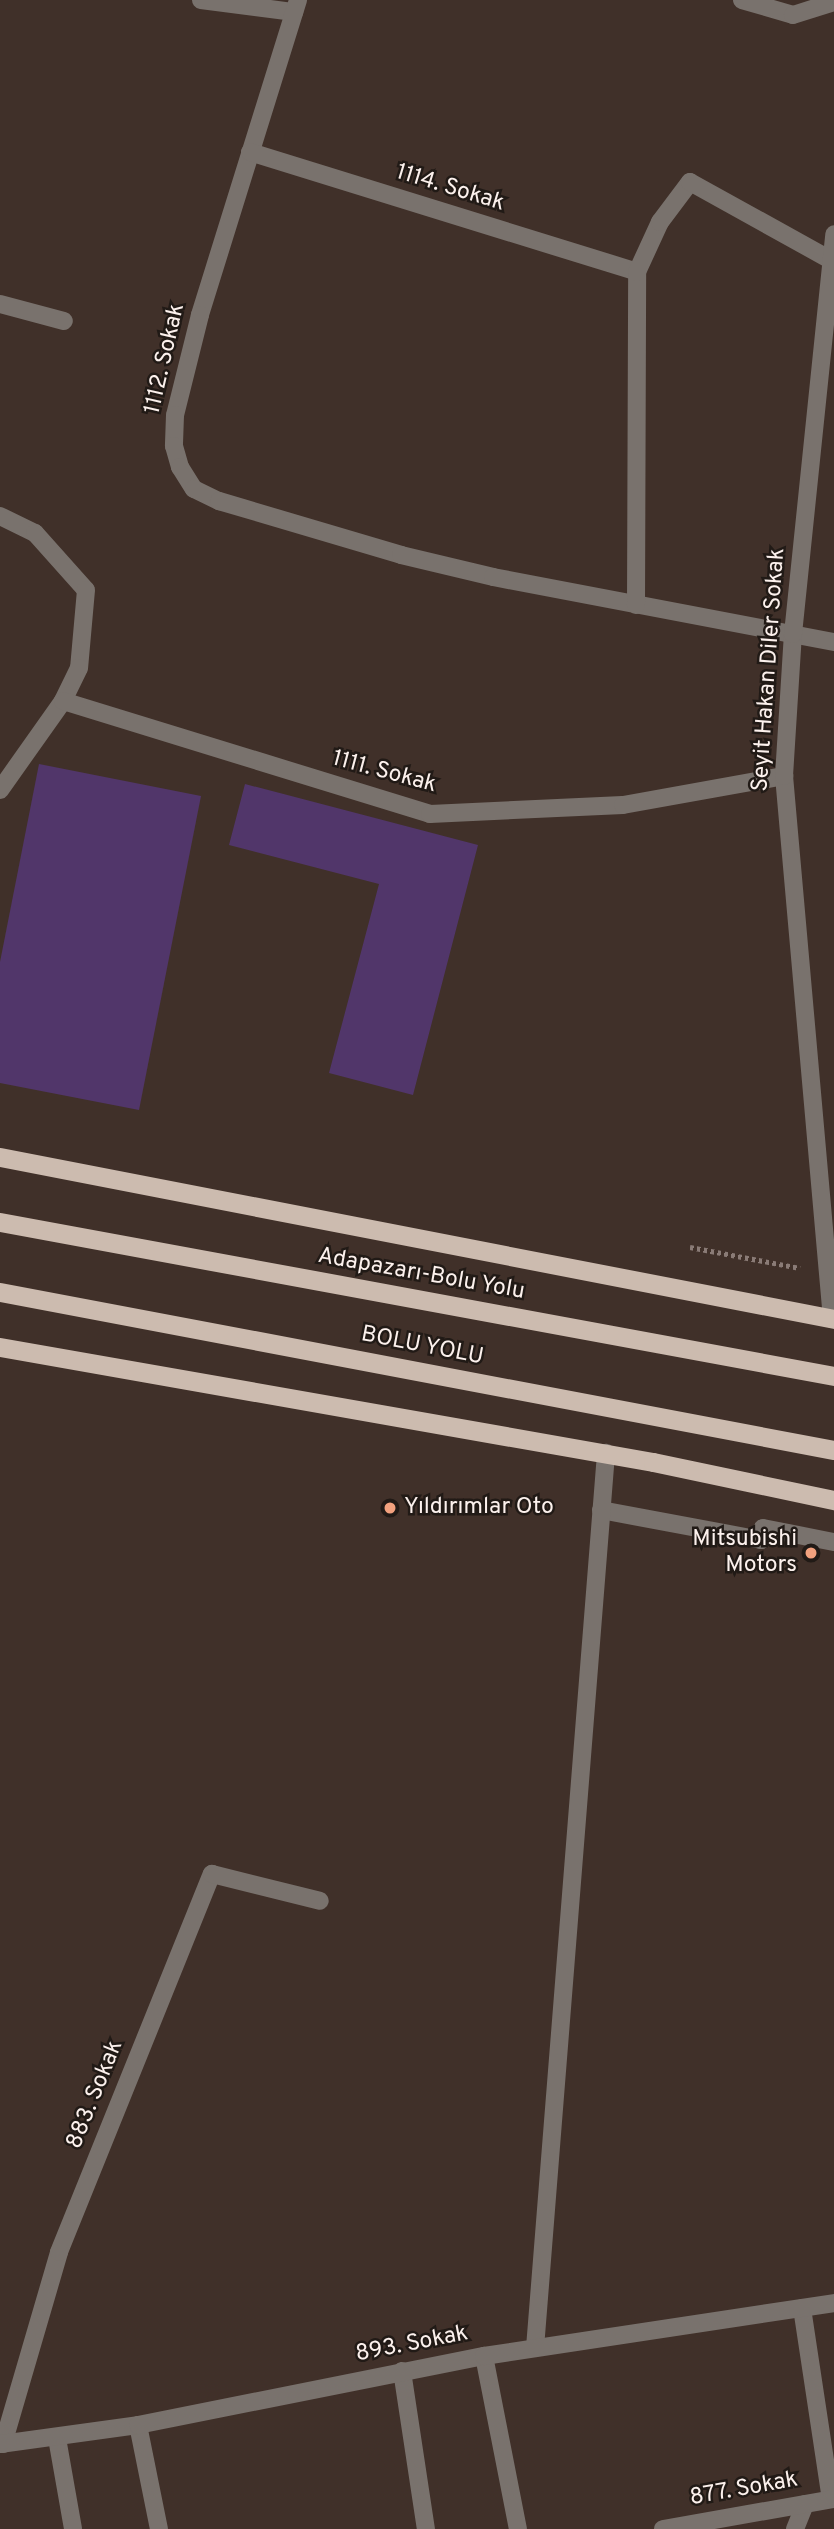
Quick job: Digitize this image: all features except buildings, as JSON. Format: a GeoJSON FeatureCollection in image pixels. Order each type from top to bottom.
{"type":"FeatureCollection","features":[{"type":"Feature","properties":{"kind":"highway"},"geometry":{"type":"LineString","coordinates":[[0,1157],[833,1319]]}},
{"type":"Feature","properties":{"kind":"highway","name":"Adapazarı-Bolu Yolu"},"geometry":{"type":"LineString","coordinates":[[0,1222],[834,1376]]}},
{"type":"Feature","properties":{"kind":"highway","name":"BOLU YOLU"},"geometry":{"type":"LineString","coordinates":[[0,1292],[834,1450]]}},
{"type":"Feature","properties":{"kind":"highway"},"geometry":{"type":"LineString","coordinates":[[0,1347],[606,1453],[834,1500]]}},
{"type":"Feature","properties":{"kind":"street"},"geometry":{"type":"LineString","coordinates":[[201,0],[296,6]]}},
{"type":"Feature","properties":{"kind":"street"},"geometry":{"type":"LineString","coordinates":[[742,0],[793,15],[834,2]]}},
{"type":"Feature","properties":{"kind":"street","name":"1112. Sokak"},"geometry":{"type":"LineString","coordinates":[[296,6],[250,152],[175,415],[174,446],[194,489],[219,501],[401,555],[636,605],[834,642]]}},
{"type":"Feature","properties":{"kind":"street","name":"1114. Sokak"},"geometry":{"type":"LineString","coordinates":[[250,152],[637,272]]}},
{"type":"Feature","properties":{"kind":"street"},"geometry":{"type":"LineString","coordinates":[[636,605],[637,272],[660,222],[690,182],[831,260]]}},
{"type":"Feature","properties":{"kind":"street","name":"Seyit Hakan Diler Sokak"},"geometry":{"type":"LineString","coordinates":[[833,1319],[784,776],[793,634],[834,234]]}},
{"type":"Feature","properties":{"kind":"street"},"geometry":{"type":"LineString","coordinates":[[0,304],[64,321]]}},
{"type":"Feature","properties":{"kind":"street"},"geometry":{"type":"LineString","coordinates":[[0,516],[35,533],[86,590],[79,668],[64,701],[0,790]]}},
{"type":"Feature","properties":{"kind":"street","name":"1111. Sokak"},"geometry":{"type":"LineString","coordinates":[[64,701],[430,814],[623,805],[784,776]]}},
{"type":"Feature","properties":{"kind":"street"},"geometry":{"type":"LineString","coordinates":[[535,2348],[606,1453]]}},
{"type":"Feature","properties":{"kind":"street"},"geometry":{"type":"LineString","coordinates":[[601,1510],[761,1540],[763,1528],[834,1542]]}},
{"type":"Feature","properties":{"kind":"street","name":"883. Sokak"},"geometry":{"type":"LineString","coordinates":[[2,2444],[59,2252],[212,1874],[320,1901]]}},
{"type":"Feature","properties":{"kind":"street","name":"893. Sokak"},"geometry":{"type":"LineString","coordinates":[[2,2444],[138,2425],[402,2371],[535,2348],[834,2304]]}},
{"type":"Feature","properties":{"kind":"street"},"geometry":{"type":"LineString","coordinates":[[802,2308],[832,2499]]}},
{"type":"Feature","properties":{"kind":"street"},"geometry":{"type":"LineString","coordinates":[[484,2357],[518,2529]]}},
{"type":"Feature","properties":{"kind":"street"},"geometry":{"type":"LineString","coordinates":[[402,2371],[426,2529]]}},
{"type":"Feature","properties":{"kind":"street"},"geometry":{"type":"LineString","coordinates":[[138,2425],[159,2529]]}},
{"type":"Feature","properties":{"kind":"street"},"geometry":{"type":"LineString","coordinates":[[57,2438],[73,2529]]}},
{"type":"Feature","properties":{"kind":"street","name":"877. Sokak"},"geometry":{"type":"LineString","coordinates":[[663,2529],[832,2499]]}},
{"type":"Feature","properties":{"kind":"street"},"geometry":{"type":"LineString","coordinates":[[795,2529],[805,2504]]}},
{"type":"Feature","properties":{"kind":"path"},"geometry":{"type":"LineString","coordinates":[[690,1247],[828,1273]]}},
{"type":"Feature","properties":{"kind":"place","name":"Yıldırımlar Oto"},"geometry":{"type":"Point","coordinates":[390,1508]}},
{"type":"Feature","properties":{"kind":"place","name":"Mitsubishi Motors"},"geometry":{"type":"Point","coordinates":[811,1553]}}]}
